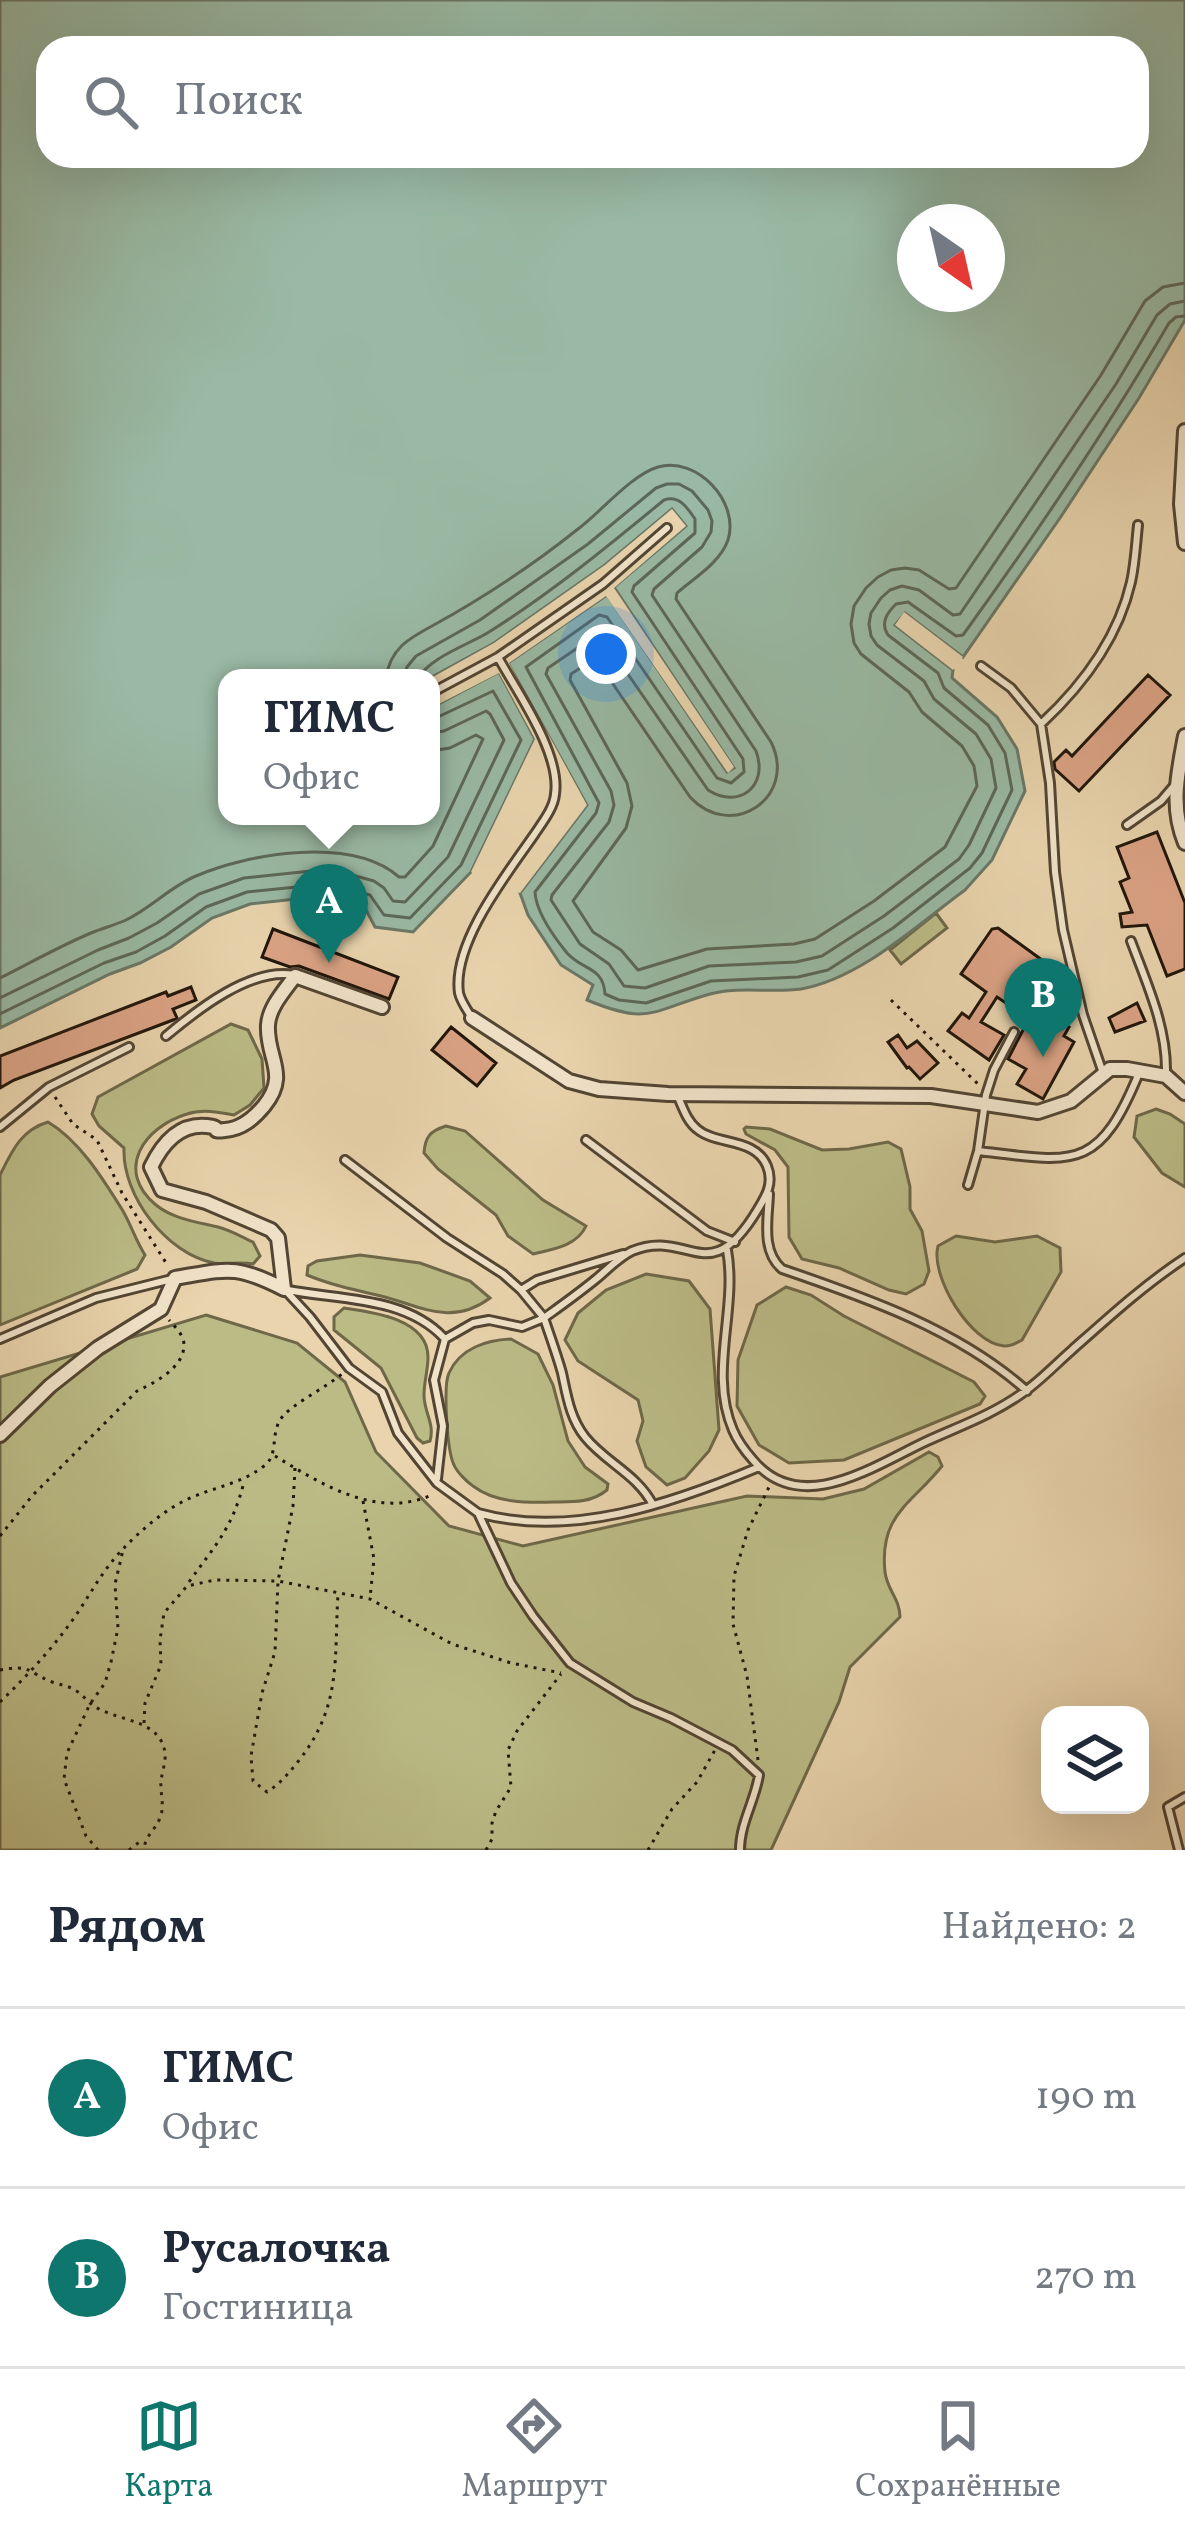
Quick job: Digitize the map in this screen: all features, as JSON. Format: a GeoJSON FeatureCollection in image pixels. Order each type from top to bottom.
{"type":"FeatureCollection","features":[{"type":"Feature","properties":{"kind":"street"},"geometry":{"type":"LineString","coordinates":[[1185,431],[1185,543]]}},
{"type":"Feature","properties":{"kind":"street"},"geometry":{"type":"LineString","coordinates":[[1185,736],[1176,784],[1179,828],[1185,843]]}},
{"type":"Feature","properties":{"kind":"street"},"geometry":{"type":"LineString","coordinates":[[284,1289],[278,1238],[271,1230],[206,1202],[162,1190],[151,1167],[175,1132],[240,1126],[267,1102],[278,1071],[268,1026],[295,976],[382,1006]]}},
{"type":"Feature","properties":{"kind":"street"},"geometry":{"type":"LineString","coordinates":[[472,1018],[569,1081],[599,1089],[932,1096],[985,1099],[1038,1112],[1071,1101],[1110,1069],[1166,1076],[1185,1093]]}},
{"type":"Feature","properties":{"kind":"street"},"geometry":{"type":"LineString","coordinates":[[0,1435],[98,1348],[160,1309],[176,1278],[233,1268],[284,1289]]}},
{"type":"Feature","properties":{"kind":"lane"},"geometry":{"type":"LineString","coordinates":[[1041,724],[1094,666],[1116,627],[1131,583],[1138,525]]}},
{"type":"Feature","properties":{"kind":"lane"},"geometry":{"type":"LineString","coordinates":[[440,688],[498,657],[603,584],[668,528]]}},
{"type":"Feature","properties":{"kind":"lane"},"geometry":{"type":"LineString","coordinates":[[472,1018],[459,996],[473,930],[547,816],[556,794],[544,743],[498,657]]}},
{"type":"Feature","properties":{"kind":"lane"},"geometry":{"type":"LineString","coordinates":[[981,666],[1011,688],[1041,724],[1064,930],[1083,1015],[1103,1073]]}},
{"type":"Feature","properties":{"kind":"lane"},"geometry":{"type":"LineString","coordinates":[[1127,825],[1176,784]]}},
{"type":"Feature","properties":{"kind":"lane"},"geometry":{"type":"LineString","coordinates":[[1131,941],[1155,1006],[1166,1052],[1166,1076]]}},
{"type":"Feature","properties":{"kind":"lane"},"geometry":{"type":"LineString","coordinates":[[166,1036],[202,1007],[239,987],[267,976],[295,976]]}},
{"type":"Feature","properties":{"kind":"lane"},"geometry":{"type":"LineString","coordinates":[[968,1185],[985,1099],[1014,1032]]}},
{"type":"Feature","properties":{"kind":"lane"},"geometry":{"type":"LineString","coordinates":[[0,1127],[49,1087],[129,1047]]}},
{"type":"Feature","properties":{"kind":"lane"},"geometry":{"type":"LineString","coordinates":[[978,1151],[1058,1160],[1094,1149],[1125,1108],[1141,1070]]}},
{"type":"Feature","properties":{"kind":"lane"},"geometry":{"type":"LineString","coordinates":[[677,1094],[687,1118],[702,1133],[755,1151],[767,1165],[767,1245],[771,1260],[782,1270],[933,1330],[1005,1371],[1027,1391]]}},
{"type":"Feature","properties":{"kind":"lane"},"geometry":{"type":"LineString","coordinates":[[586,1140],[707,1231],[735,1242]]}},
{"type":"Feature","properties":{"kind":"lane"},"geometry":{"type":"LineString","coordinates":[[345,1160],[521,1290],[544,1318],[581,1432],[645,1489],[653,1505]]}},
{"type":"Feature","properties":{"kind":"lane"},"geometry":{"type":"LineString","coordinates":[[521,1290],[537,1280],[658,1246],[710,1254],[727,1250],[769,1192]]}},
{"type":"Feature","properties":{"kind":"lane"},"geometry":{"type":"LineString","coordinates":[[727,1250],[731,1297],[724,1399],[731,1427],[759,1467],[773,1478],[798,1486],[820,1486],[855,1476],[988,1415],[1027,1391],[1146,1285],[1185,1258]]}},
{"type":"Feature","properties":{"kind":"lane"},"geometry":{"type":"LineString","coordinates":[[437,1483],[443,1426],[434,1380],[445,1339],[473,1323],[489,1320],[522,1328],[544,1318],[633,1251]]}},
{"type":"Feature","properties":{"kind":"lane"},"geometry":{"type":"LineString","coordinates":[[0,1339],[96,1298],[176,1278]]}},
{"type":"Feature","properties":{"kind":"lane"},"geometry":{"type":"LineString","coordinates":[[284,1289],[372,1301],[434,1327],[445,1339]]}},
{"type":"Feature","properties":{"kind":"lane"},"geometry":{"type":"LineString","coordinates":[[284,1289],[349,1368],[382,1392],[398,1433],[437,1483],[478,1513],[500,1519],[576,1520],[653,1505],[759,1467]]}},
{"type":"Feature","properties":{"kind":"lane"},"geometry":{"type":"LineString","coordinates":[[478,1513],[511,1583],[570,1663],[633,1702],[732,1750],[759,1775],[742,1827],[740,1850]]}},
{"type":"Feature","properties":{"kind":"lane"},"geometry":{"type":"LineString","coordinates":[[1179,1850],[1168,1807],[1185,1797]]}},
{"type":"Feature","properties":{"kind":"path"},"geometry":{"type":"LineString","coordinates":[[891,1000],[971,1075],[985,1099]]}},
{"type":"Feature","properties":{"kind":"path"},"geometry":{"type":"LineString","coordinates":[[49,1087],[73,1124],[97,1140],[122,1193],[176,1278]]}},
{"type":"Feature","properties":{"kind":"path"},"geometry":{"type":"LineString","coordinates":[[0,1536],[32,1496],[136,1391],[159,1381],[177,1361],[184,1348],[182,1337],[160,1309]]}},
{"type":"Feature","properties":{"kind":"path"},"geometry":{"type":"LineString","coordinates":[[0,1702],[34,1670],[123,1548],[187,1499],[244,1480],[270,1462],[282,1417],[349,1368]]}},
{"type":"Feature","properties":{"kind":"path"},"geometry":{"type":"LineString","coordinates":[[274,1455],[327,1488],[363,1499],[404,1504],[432,1497],[437,1483]]}},
{"type":"Feature","properties":{"kind":"path"},"geometry":{"type":"LineString","coordinates":[[295,1468],[293,1506],[278,1581],[275,1652],[250,1756],[253,1781],[267,1792],[280,1785],[320,1733],[338,1649],[338,1594]]}},
{"type":"Feature","properties":{"kind":"path"},"geometry":{"type":"LineString","coordinates":[[759,1775],[747,1676],[733,1624],[734,1576],[748,1530],[773,1478]]}},
{"type":"Feature","properties":{"kind":"path"},"geometry":{"type":"LineString","coordinates":[[144,1723],[145,1703],[161,1665],[164,1613],[222,1539],[244,1480]]}},
{"type":"Feature","properties":{"kind":"path"},"geometry":{"type":"LineString","coordinates":[[363,1499],[374,1558],[370,1599]]}},
{"type":"Feature","properties":{"kind":"path"},"geometry":{"type":"LineString","coordinates":[[98,1850],[86,1836],[64,1779],[67,1753],[105,1683],[111,1662],[118,1628],[115,1584],[123,1548]]}},
{"type":"Feature","properties":{"kind":"path"},"geometry":{"type":"LineString","coordinates":[[187,1586],[215,1580],[278,1581],[370,1599],[452,1644],[561,1673]]}},
{"type":"Feature","properties":{"kind":"path"},"geometry":{"type":"LineString","coordinates":[[486,1850],[496,1810],[511,1787],[508,1750],[517,1730],[570,1663]]}},
{"type":"Feature","properties":{"kind":"path"},"geometry":{"type":"LineString","coordinates":[[0,1670],[34,1670],[46,1680],[75,1689],[104,1712],[144,1723],[164,1747],[161,1817],[129,1850]]}},
{"type":"Feature","properties":{"kind":"path"},"geometry":{"type":"LineString","coordinates":[[648,1850],[719,1743]]}},
{"type":"Feature","properties":{"kind":"path"},"geometry":{"type":"LineString","coordinates":[[144,1850],[145,1838]]}},
{"type":"Feature","properties":{"kind":"green space"},"geometry":{"type":"Polygon","coordinates":[[[936,913],[947,928],[901,964],[890,950],[936,913]]]}},
{"type":"Feature","properties":{"kind":"green space"},"geometry":{"type":"Polygon","coordinates":[[[231,1024],[248,1030],[262,1059],[264,1088],[234,1115],[193,1112],[158,1129],[140,1151],[137,1178],[163,1210],[253,1242],[260,1256],[253,1264],[214,1263],[164,1235],[139,1203],[125,1166],[124,1148],[92,1114],[98,1097],[231,1024]]]}},
{"type":"Feature","properties":{"kind":"green space"},"geometry":{"type":"Polygon","coordinates":[[[1156,1109],[1185,1124],[1185,1187],[1162,1173],[1134,1137],[1137,1116],[1156,1109]]]}},
{"type":"Feature","properties":{"kind":"green space"},"geometry":{"type":"Polygon","coordinates":[[[48,1122],[81,1150],[99,1174],[145,1255],[137,1269],[0,1325],[0,1175],[24,1136],[48,1122]]]}},
{"type":"Feature","properties":{"kind":"green space"},"geometry":{"type":"Polygon","coordinates":[[[446,1126],[465,1131],[543,1200],[586,1226],[582,1233],[564,1246],[533,1254],[508,1236],[496,1215],[424,1153],[429,1135],[446,1126]]]}},
{"type":"Feature","properties":{"kind":"green space"},"geometry":{"type":"Polygon","coordinates":[[[746,1127],[770,1129],[822,1150],[888,1142],[901,1149],[910,1209],[922,1231],[929,1271],[924,1284],[906,1294],[802,1259],[789,1237],[788,1167],[775,1150],[746,1134],[746,1127]]]}},
{"type":"Feature","properties":{"kind":"green space"},"geometry":{"type":"Polygon","coordinates":[[[956,1236],[995,1242],[1037,1236],[1060,1248],[1061,1272],[1022,1340],[1007,1346],[991,1342],[955,1306],[937,1259],[938,1246],[956,1236]]]}},
{"type":"Feature","properties":{"kind":"green space"},"geometry":{"type":"Polygon","coordinates":[[[360,1255],[420,1263],[470,1281],[490,1298],[462,1311],[436,1312],[307,1275],[308,1266],[317,1261],[360,1255]]]}},
{"type":"Feature","properties":{"kind":"green space"},"geometry":{"type":"Polygon","coordinates":[[[646,1274],[689,1281],[710,1309],[719,1430],[709,1451],[685,1478],[667,1485],[646,1467],[637,1441],[643,1421],[638,1400],[578,1361],[565,1340],[578,1313],[606,1290],[646,1274]]]}},
{"type":"Feature","properties":{"kind":"green space"},"geometry":{"type":"Polygon","coordinates":[[[786,1287],[811,1295],[974,1382],[985,1396],[980,1404],[844,1460],[789,1463],[759,1445],[737,1406],[738,1360],[757,1305],[786,1287]]]}},
{"type":"Feature","properties":{"kind":"green space"},"geometry":{"type":"Polygon","coordinates":[[[344,1308],[397,1320],[426,1344],[424,1395],[430,1441],[417,1438],[381,1368],[334,1330],[334,1317],[344,1308]]]}},
{"type":"Feature","properties":{"kind":"green space"},"geometry":{"type":"Polygon","coordinates":[[[206,1315],[297,1343],[345,1382],[376,1452],[449,1526],[523,1546],[747,1496],[823,1499],[864,1489],[929,1452],[938,1457],[942,1466],[900,1512],[887,1536],[885,1572],[900,1617],[850,1667],[839,1702],[771,1850],[0,1850],[0,1377],[206,1315]]]}},
{"type":"Feature","properties":{"kind":"green space"},"geometry":{"type":"Polygon","coordinates":[[[511,1339],[538,1354],[553,1385],[568,1441],[585,1467],[608,1484],[601,1494],[575,1502],[512,1501],[482,1492],[455,1468],[447,1418],[449,1373],[475,1347],[511,1339]]]}},
{"type":"Feature","properties":{"kind":"water"},"geometry":{"type":"Polygon","coordinates":[[[0,0],[1185,0],[1185,320],[1060,518],[963,657],[905,613],[895,625],[953,670],[952,678],[997,717],[1017,749],[1025,791],[992,860],[965,890],[866,963],[823,983],[790,990],[721,992],[638,1014],[587,1000],[593,985],[561,965],[528,915],[520,893],[587,805],[508,663],[607,595],[727,772],[734,768],[614,587],[686,526],[672,509],[605,565],[494,643],[440,673],[218,669],[218,825],[440,825],[440,703],[499,672],[535,739],[471,872],[413,932],[375,927],[364,906],[325,896],[250,904],[212,918],[140,963],[0,1028],[0,0]]]}},
{"type":"Feature","properties":{"kind":"pier"},"geometry":{"type":"Polygon","coordinates":[[[672,509],[686,526],[614,588],[734,767],[728,773],[606,596],[509,663],[587,805],[520,893],[514,890],[580,804],[503,661],[608,589],[678,525],[671,517],[609,570],[497,648],[440,679],[440,673],[494,643],[605,565],[672,509]]]}},
{"type":"Feature","properties":{"kind":"pier"},"geometry":{"type":"Polygon","coordinates":[[[904,612],[963,657],[959,662],[905,621],[957,665],[953,670],[895,625],[904,612]]]}},
{"type":"Feature","properties":{"kind":"pier"},"geometry":{"type":"Polygon","coordinates":[[[500,666],[541,737],[476,875],[471,872],[535,739],[499,673],[440,703],[440,696],[500,666]]]}},
{"type":"Feature","properties":{"kind":"building"},"geometry":{"type":"Polygon","coordinates":[[[1148,675],[1170,695],[1079,791],[1055,769],[1054,762],[1066,750],[1072,756],[1148,675]]]}},
{"type":"Feature","properties":{"kind":"building"},"geometry":{"type":"Polygon","coordinates":[[[1157,832],[1185,903],[1185,969],[1167,976],[1147,925],[1122,927],[1120,914],[1132,912],[1120,882],[1129,878],[1117,847],[1157,832]]]}},
{"type":"Feature","properties":{"kind":"building"},"geometry":{"type":"Polygon","coordinates":[[[998,928],[1053,968],[1057,979],[1049,991],[1065,1000],[1054,1018],[1069,1027],[1064,1036],[1074,1042],[1043,1099],[1017,1084],[1026,1069],[1008,1059],[1034,1009],[1012,995],[1006,1003],[997,997],[981,1022],[1004,1035],[989,1060],[948,1031],[962,1013],[969,1018],[986,992],[961,974],[992,929],[998,928]]]}},
{"type":"Feature","properties":{"kind":"building"},"geometry":{"type":"Polygon","coordinates":[[[273,929],[398,977],[389,999],[262,957],[273,929]]]}},
{"type":"Feature","properties":{"kind":"building"},"geometry":{"type":"Polygon","coordinates":[[[191,987],[196,1000],[173,1009],[177,1018],[0,1088],[0,1056],[166,992],[168,996],[191,987]]]}},
{"type":"Feature","properties":{"kind":"building"},"geometry":{"type":"Polygon","coordinates":[[[1137,1003],[1145,1021],[1115,1032],[1109,1018],[1137,1003]]]}},
{"type":"Feature","properties":{"kind":"building"},"geometry":{"type":"Polygon","coordinates":[[[451,1027],[496,1063],[477,1086],[432,1050],[451,1027]]]}},
{"type":"Feature","properties":{"kind":"building"},"geometry":{"type":"Polygon","coordinates":[[[898,1035],[907,1048],[917,1041],[938,1063],[920,1079],[888,1042],[898,1035]]]}},
{"type":"Feature","properties":{"kind":"place","name":"ГИМС"},"geometry":{"type":"Point","coordinates":[329,963]}},
{"type":"Feature","properties":{"kind":"place","name":"Русалочка"},"geometry":{"type":"Point","coordinates":[1043,1057]}}]}
